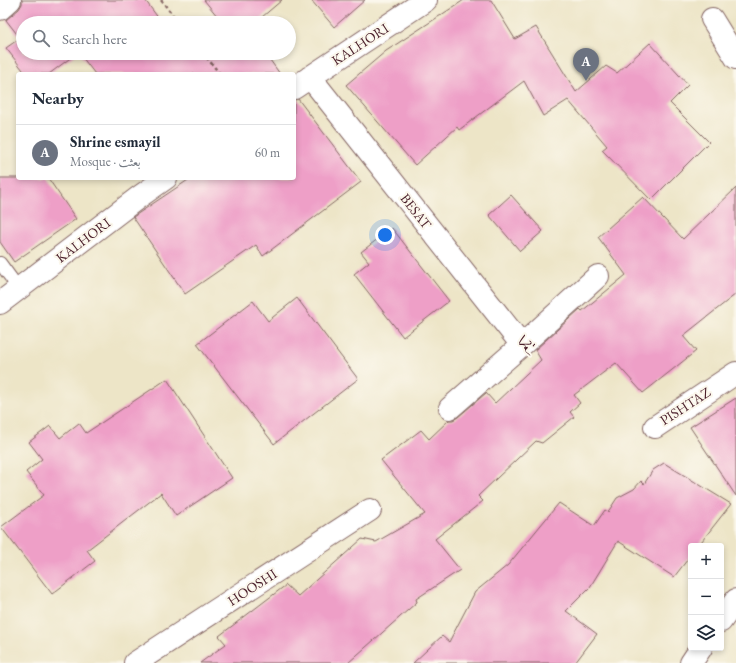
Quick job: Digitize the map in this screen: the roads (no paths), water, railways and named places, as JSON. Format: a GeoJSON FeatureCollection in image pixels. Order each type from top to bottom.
{"type":"FeatureCollection","features":[{"type":"Feature","properties":{"kind":"street"},"geometry":{"type":"LineString","coordinates":[[0,9],[10,0]]}},
{"type":"Feature","properties":{"kind":"street","name":"KALHORI"},"geometry":{"type":"LineString","coordinates":[[302,83],[426,0]]}},
{"type":"Feature","properties":{"kind":"street"},"geometry":{"type":"LineString","coordinates":[[712,19],[736,58]]}},
{"type":"Feature","properties":{"kind":"street","name":"BESAT"},"geometry":{"type":"LineString","coordinates":[[302,83],[522,345]]}},
{"type":"Feature","properties":{"kind":"street","name":"KALHORI"},"geometry":{"type":"LineString","coordinates":[[0,303],[163,180]]}},
{"type":"Feature","properties":{"kind":"street","name":"یکم"},"geometry":{"type":"LineString","coordinates":[[450,408],[598,276]]}},
{"type":"Feature","properties":{"kind":"street","name":"PISHTAZ"},"geometry":{"type":"LineString","coordinates":[[654,427],[736,373]]}},
{"type":"Feature","properties":{"kind":"street","name":"HOOSHI"},"geometry":{"type":"LineString","coordinates":[[135,663],[370,510]]}},
{"type":"Feature","properties":{"kind":"street"},"geometry":{"type":"LineString","coordinates":[[724,617],[736,600]]}},
{"type":"Feature","properties":{"kind":"street"},"geometry":{"type":"LineString","coordinates":[[691,663],[700,651]]}},
{"type":"Feature","properties":{"kind":"lane"},"geometry":{"type":"LineString","coordinates":[[0,263],[19,289]]}},
{"type":"Feature","properties":{"kind":"place","name":"Shrine esmayil"},"geometry":{"type":"Point","coordinates":[586,81]}}]}
